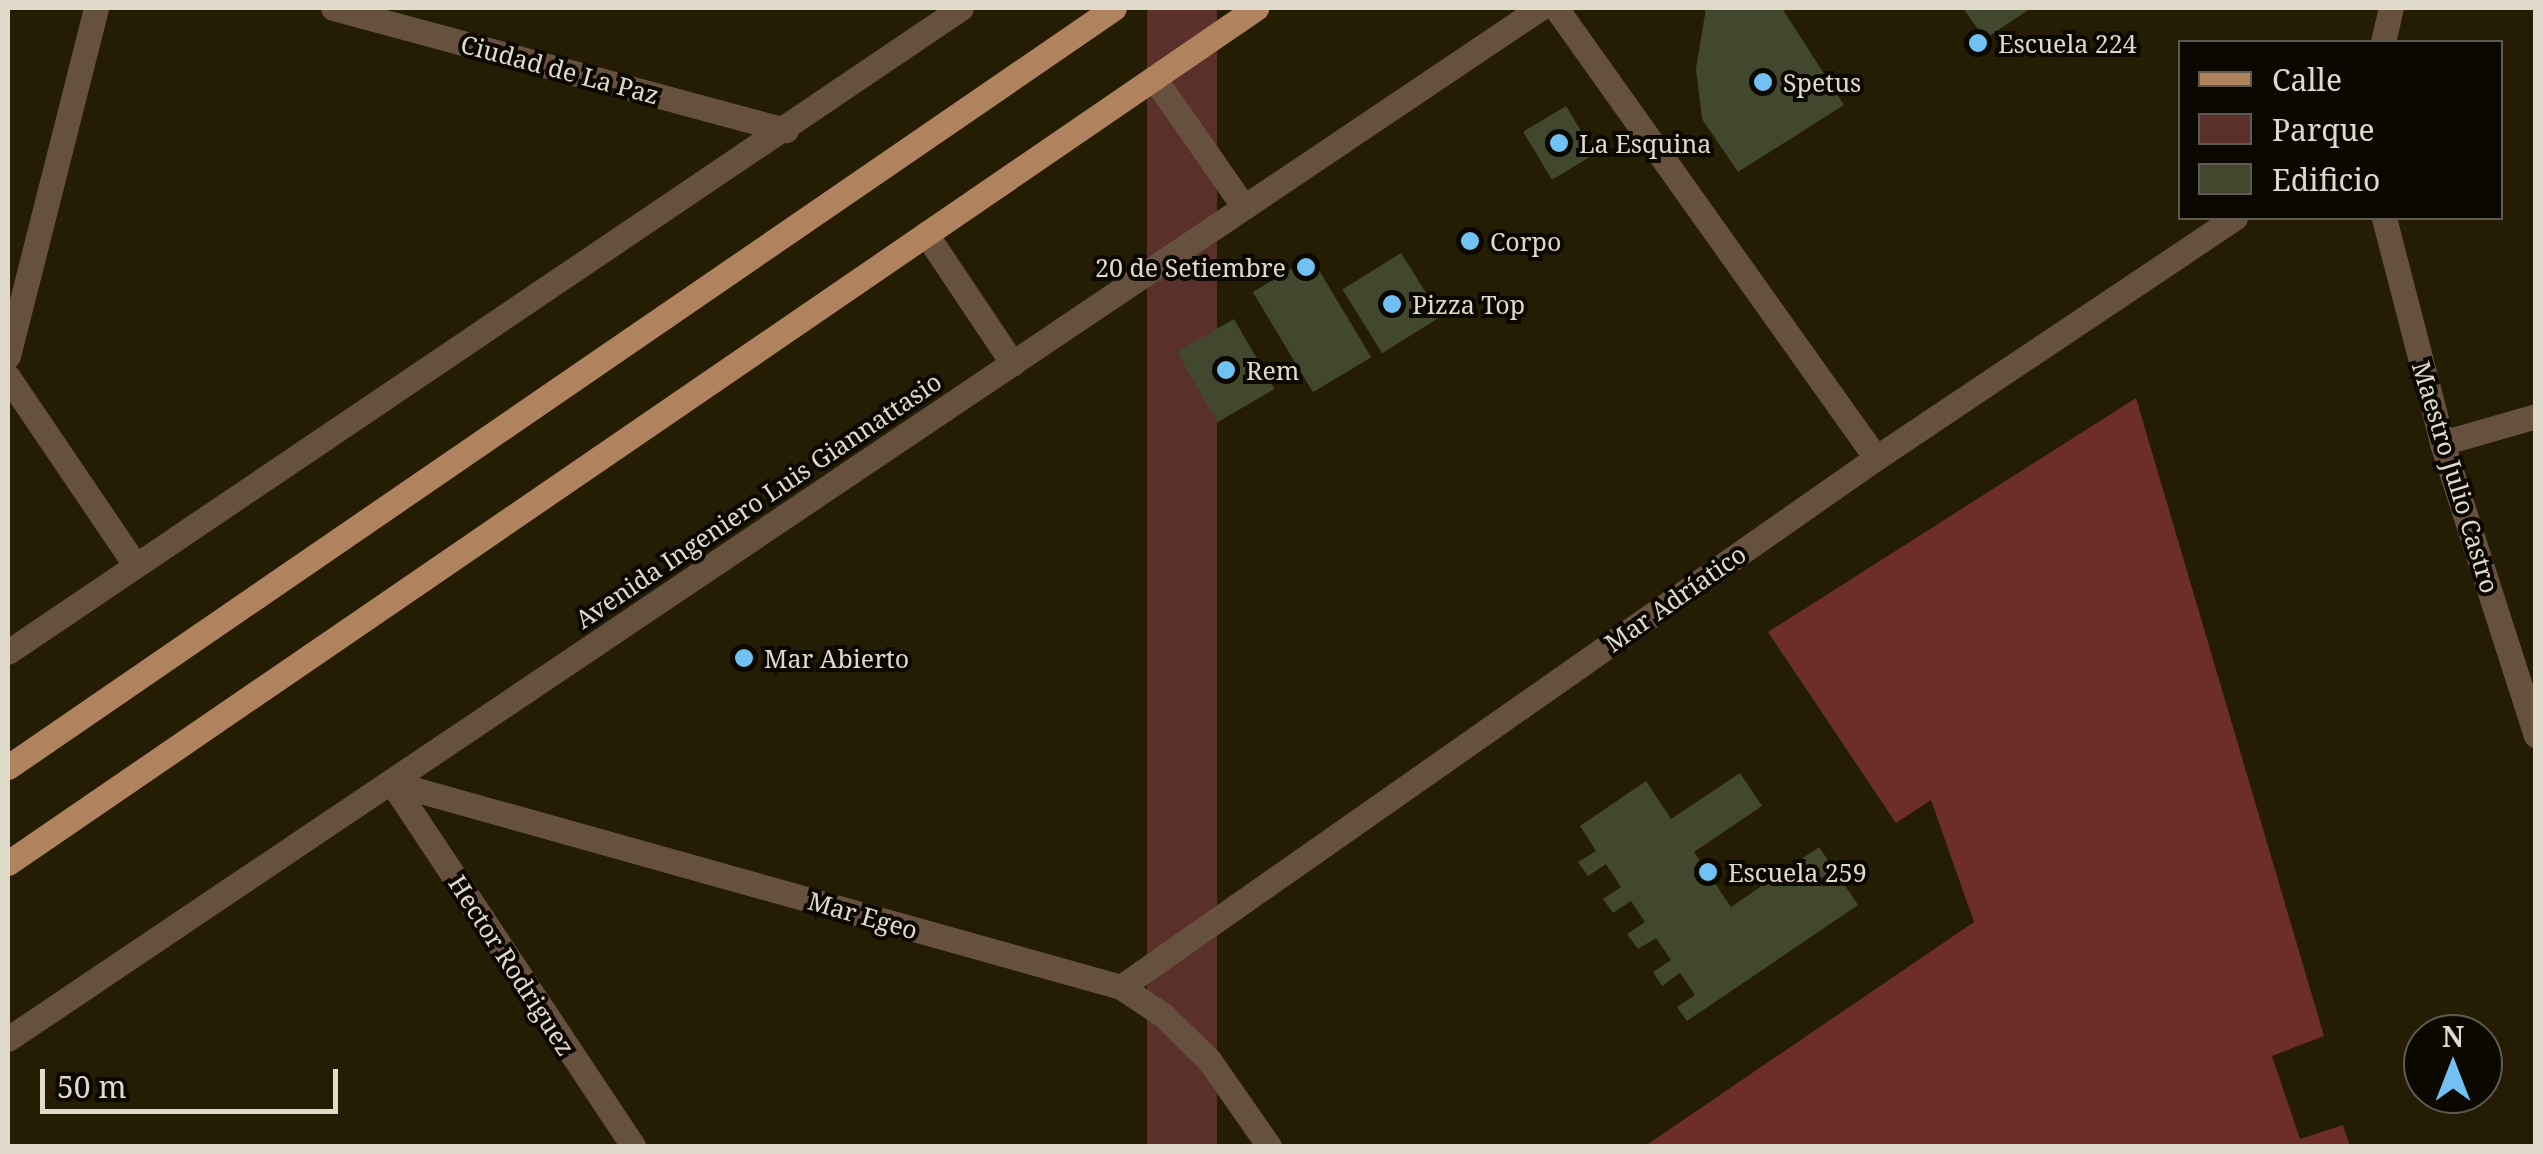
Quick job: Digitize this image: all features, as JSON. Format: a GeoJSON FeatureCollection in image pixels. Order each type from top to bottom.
{"type":"FeatureCollection","features":[{"type":"Feature","properties":{"kind":"main road"},"geometry":{"type":"LineString","coordinates":[[8,767],[1114,8]]}},
{"type":"Feature","properties":{"kind":"main road"},"geometry":{"type":"LineString","coordinates":[[8,863],[1256,8]]}},
{"type":"Feature","properties":{"kind":"street"},"geometry":{"type":"LineString","coordinates":[[8,356],[96,8]]}},
{"type":"Feature","properties":{"kind":"street","name":"Ciudad de La Paz"},"geometry":{"type":"LineString","coordinates":[[334,8],[786,130]]}},
{"type":"Feature","properties":{"kind":"street"},"geometry":{"type":"LineString","coordinates":[[8,652],[134,563],[786,130],[962,8]]}},
{"type":"Feature","properties":{"kind":"street","name":"Avenida Ingeniero Luis Giannattasio"},"geometry":{"type":"LineString","coordinates":[[8,1039],[1540,8]]}},
{"type":"Feature","properties":{"kind":"street"},"geometry":{"type":"LineString","coordinates":[[1556,8],[1876,458]]}},
{"type":"Feature","properties":{"kind":"street"},"geometry":{"type":"LineString","coordinates":[[2384,40],[2392,8]]}},
{"type":"Feature","properties":{"kind":"street"},"geometry":{"type":"LineString","coordinates":[[1154,78],[1244,207]]}},
{"type":"Feature","properties":{"kind":"street","name":"Mar Adríatico"},"geometry":{"type":"LineString","coordinates":[[1121,987],[1876,458],[2232,220]]}},
{"type":"Feature","properties":{"kind":"street","name":"Maestro Julio Castro"},"geometry":{"type":"LineString","coordinates":[[2385,220],[2442,443],[2536,735]]}},
{"type":"Feature","properties":{"kind":"street"},"geometry":{"type":"LineString","coordinates":[[926,234],[1013,364]]}},
{"type":"Feature","properties":{"kind":"street"},"geometry":{"type":"LineString","coordinates":[[8,377],[134,563]]}},
{"type":"Feature","properties":{"kind":"street"},"geometry":{"type":"LineString","coordinates":[[2442,443],[2536,416]]}},
{"type":"Feature","properties":{"kind":"street","name":"Mar Egeo"},"geometry":{"type":"LineString","coordinates":[[392,783],[1121,987],[1162,1015],[1209,1060],[1270,1146]]}},
{"type":"Feature","properties":{"kind":"street","name":"Hector Rodriguez"},"geometry":{"type":"LineString","coordinates":[[392,783],[633,1146]]}},
{"type":"Feature","properties":{"kind":"green space"},"geometry":{"type":"Polygon","coordinates":[[[1147,8],[1217,8],[1217,1146],[1147,1146],[1147,8]]]}},
{"type":"Feature","properties":{"kind":"shaded area"},"geometry":{"type":"Polygon","coordinates":[[[2136,398],[2324,1036],[2272,1056],[2300,1139],[2343,1125],[2350,1146],[1645,1146],[1974,922],[1931,800],[1896,823],[1768,632],[2136,398]]]}},
{"type":"Feature","properties":{"kind":"building","name":"Spetus"},"geometry":{"type":"Polygon","coordinates":[[[1706,8],[1782,8],[1844,105],[1738,172],[1702,119],[1696,69],[1706,8]]]}},
{"type":"Feature","properties":{"kind":"building"},"geometry":{"type":"Polygon","coordinates":[[[1963,8],[2031,8],[1985,39],[1963,8]]]}},
{"type":"Feature","properties":{"kind":"building","name":"La Esquina"},"geometry":{"type":"Polygon","coordinates":[[[1566,106],[1595,154],[1552,180],[1523,132],[1566,106]]]}},
{"type":"Feature","properties":{"kind":"building","name":"Pizza Top"},"geometry":{"type":"Polygon","coordinates":[[[1401,253],[1441,317],[1382,353],[1342,290],[1401,253]]]}},
{"type":"Feature","properties":{"kind":"building"},"geometry":{"type":"Polygon","coordinates":[[[1311,257],[1371,357],[1313,392],[1253,292],[1311,257]]]}},
{"type":"Feature","properties":{"kind":"building","name":"Rem"},"geometry":{"type":"Polygon","coordinates":[[[1234,319],[1274,389],[1217,422],[1177,352],[1234,319]]]}},
{"type":"Feature","properties":{"kind":"building"},"geometry":{"type":"Polygon","coordinates":[[[1740,773],[1762,806],[1694,852],[1731,907],[1819,847],[1858,905],[1687,1021],[1677,1007],[1695,995],[1680,973],[1662,986],[1653,972],[1671,960],[1656,938],[1638,949],[1627,934],[1645,922],[1631,901],[1613,913],[1603,899],[1621,887],[1606,864],[1588,876],[1578,862],[1596,851],[1580,826],[1646,781],[1671,819],[1740,773]]]}},
{"type":"Feature","properties":{"kind":"place","name":"Escuela 224"},"geometry":{"type":"Point","coordinates":[1978,43]}},
{"type":"Feature","properties":{"kind":"place","name":"Spetus"},"geometry":{"type":"Point","coordinates":[1763,82]}},
{"type":"Feature","properties":{"kind":"place","name":"La Esquina"},"geometry":{"type":"Point","coordinates":[1559,143]}},
{"type":"Feature","properties":{"kind":"place","name":"Corpo"},"geometry":{"type":"Point","coordinates":[1470,241]}},
{"type":"Feature","properties":{"kind":"place","name":"20 de Setiembre"},"geometry":{"type":"Point","coordinates":[1306,267]}},
{"type":"Feature","properties":{"kind":"place","name":"Pizza Top"},"geometry":{"type":"Point","coordinates":[1392,304]}},
{"type":"Feature","properties":{"kind":"place","name":"Rem"},"geometry":{"type":"Point","coordinates":[1226,370]}},
{"type":"Feature","properties":{"kind":"place","name":"Mar Abierto"},"geometry":{"type":"Point","coordinates":[744,658]}},
{"type":"Feature","properties":{"kind":"place","name":"Escuela 259"},"geometry":{"type":"Point","coordinates":[1708,872]}}]}
